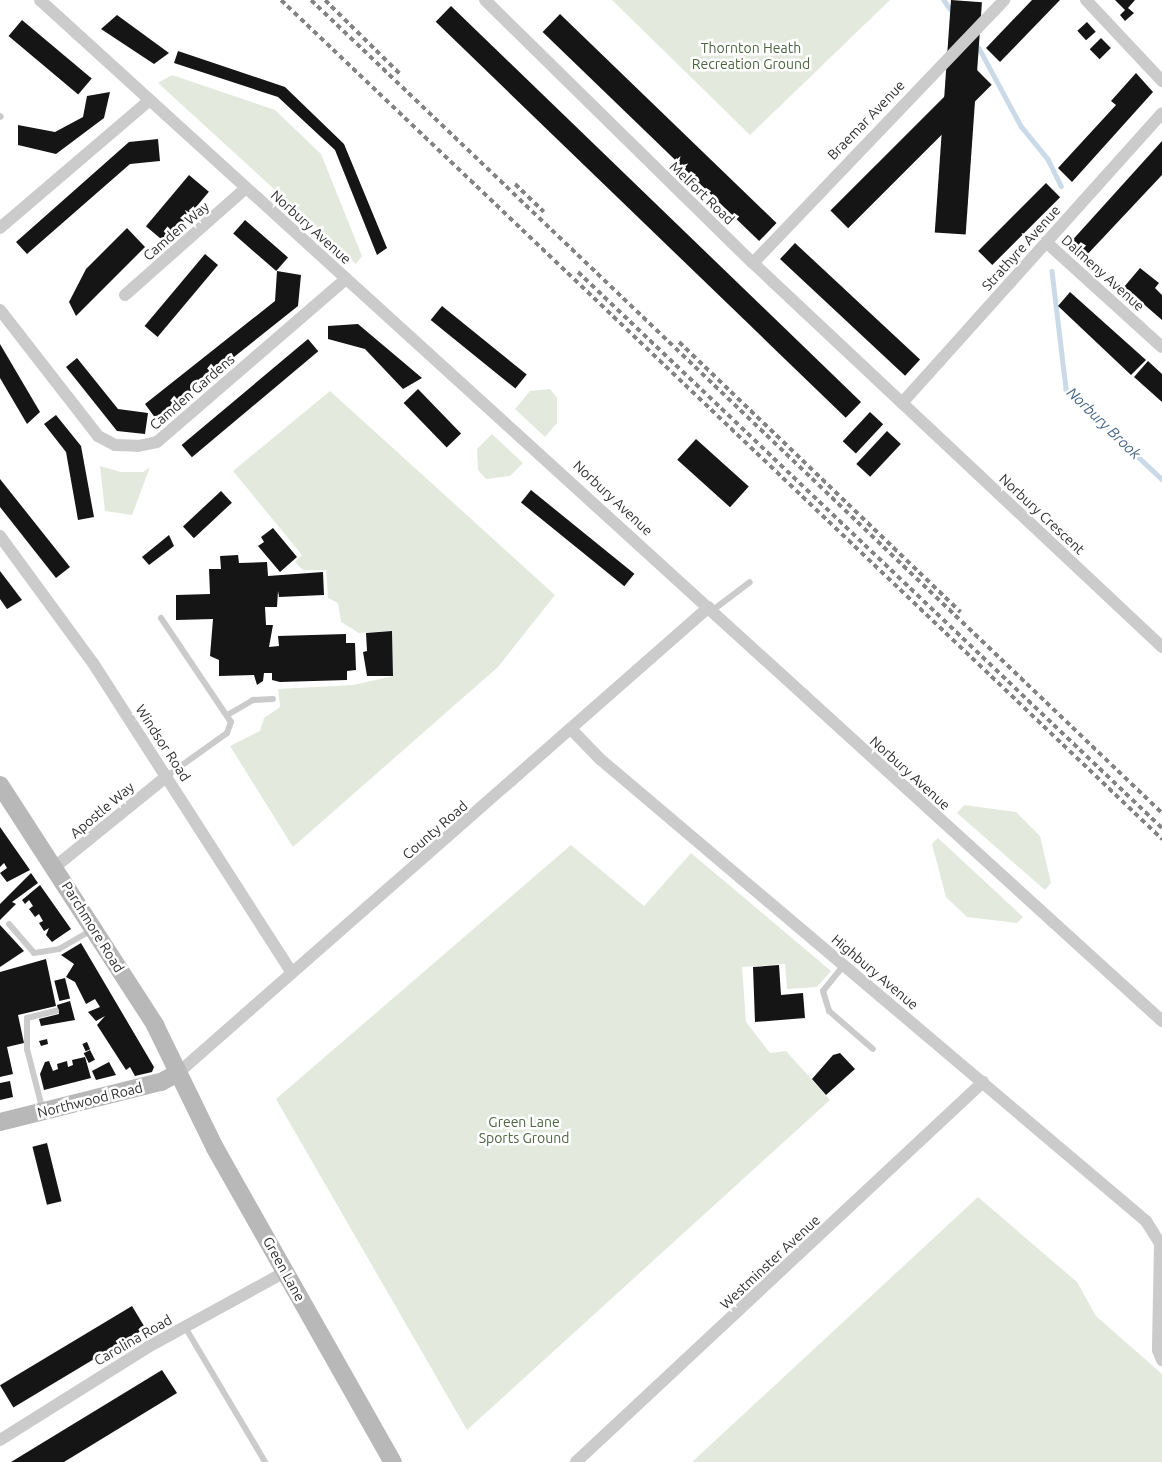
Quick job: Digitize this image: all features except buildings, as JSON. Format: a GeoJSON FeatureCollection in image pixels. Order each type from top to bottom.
{"type":"FeatureCollection","features":[{"type":"Feature","properties":{"kind":"main road","name":"Parchmore Road"},"geometry":{"type":"LineString","coordinates":[[0,785],[56,866],[150,1017],[178,1073]]}},
{"type":"Feature","properties":{"kind":"main road","name":"Northwood Road"},"geometry":{"type":"LineString","coordinates":[[0,1122],[161,1082],[178,1073]]}},
{"type":"Feature","properties":{"kind":"main road","name":"Green Lane"},"geometry":{"type":"LineString","coordinates":[[178,1073],[285,1272],[393,1462]]}},
{"type":"Feature","properties":{"kind":"street","name":"Norbury Avenue"},"geometry":{"type":"LineString","coordinates":[[40,0],[711,609],[801,695],[1162,1021]]}},
{"type":"Feature","properties":{"kind":"street","name":"Melfort Road"},"geometry":{"type":"LineString","coordinates":[[485,0],[752,263],[902,403]]}},
{"type":"Feature","properties":{"kind":"street","name":"Braemar Avenue"},"geometry":{"type":"LineString","coordinates":[[752,263],[1004,0]]}},
{"type":"Feature","properties":{"kind":"street"},"geometry":{"type":"LineString","coordinates":[[1086,0],[1162,81]]}},
{"type":"Feature","properties":{"kind":"street"},"geometry":{"type":"LineString","coordinates":[[0,228],[150,100]]}},
{"type":"Feature","properties":{"kind":"street","name":"Strathyre Avenue"},"geometry":{"type":"LineString","coordinates":[[902,403],[1162,113]]}},
{"type":"Feature","properties":{"kind":"street","name":"Camden Way"},"geometry":{"type":"LineString","coordinates":[[126,295],[245,188]]}},
{"type":"Feature","properties":{"kind":"street","name":"Dalmeny Avenue"},"geometry":{"type":"LineString","coordinates":[[1046,242],[1162,347]]}},
{"type":"Feature","properties":{"kind":"street","name":"Camden Gardens"},"geometry":{"type":"LineString","coordinates":[[0,310],[98,436],[116,445],[138,446],[157,442],[346,279]]}},
{"type":"Feature","properties":{"kind":"street","name":"Norbury Crescent"},"geometry":{"type":"LineString","coordinates":[[902,403],[1162,647]]}},
{"type":"Feature","properties":{"kind":"street","name":"Windsor Road"},"geometry":{"type":"LineString","coordinates":[[0,536],[56,609],[167,776],[292,973]]}},
{"type":"Feature","properties":{"kind":"street","name":"County Road"},"geometry":{"type":"LineString","coordinates":[[178,1073],[711,609]]}},
{"type":"Feature","properties":{"kind":"street","name":"Highbury Avenue"},"geometry":{"type":"LineString","coordinates":[[571,729],[600,759],[1158,1228]]}},
{"type":"Feature","properties":{"kind":"street","name":"Apostle Way"},"geometry":{"type":"LineString","coordinates":[[56,866],[167,776]]}},
{"type":"Feature","properties":{"kind":"street","name":"Westminster Avenue"},"geometry":{"type":"LineString","coordinates":[[576,1462],[982,1082]]}},
{"type":"Feature","properties":{"kind":"street"},"geometry":{"type":"LineString","coordinates":[[1158,1228],[1161,1251],[1158,1350],[1162,1360]]}},
{"type":"Feature","properties":{"kind":"street","name":"Carolina Road"},"geometry":{"type":"LineString","coordinates":[[0,1440],[185,1327],[285,1272]]}},
{"type":"Feature","properties":{"kind":"lane"},"geometry":{"type":"LineString","coordinates":[[711,609],[750,582]]}},
{"type":"Feature","properties":{"kind":"lane"},"geometry":{"type":"LineString","coordinates":[[161,618],[229,714],[227,733],[167,776]]}},
{"type":"Feature","properties":{"kind":"lane"},"geometry":{"type":"LineString","coordinates":[[229,714],[254,700],[273,699]]}},
{"type":"Feature","properties":{"kind":"lane"},"geometry":{"type":"LineString","coordinates":[[9,924],[34,953],[59,949],[94,929]]}},
{"type":"Feature","properties":{"kind":"lane"},"geometry":{"type":"LineString","coordinates":[[844,965],[823,991],[829,1011],[873,1049]]}},
{"type":"Feature","properties":{"kind":"lane"},"geometry":{"type":"LineString","coordinates":[[43,1112],[27,1049],[27,1018],[56,1011]]}},
{"type":"Feature","properties":{"kind":"lane"},"geometry":{"type":"LineString","coordinates":[[185,1327],[266,1462]]}},
{"type":"Feature","properties":{"kind":"green space","name":"Thornton Heath Recreation Ground"},"geometry":{"type":"Polygon","coordinates":[[[612,0],[890,0],[750,135],[612,0]]]}},
{"type":"Feature","properties":{"kind":"green space"},"geometry":{"type":"Polygon","coordinates":[[[172,75],[275,110],[321,154],[362,256],[356,264],[158,83],[172,75]]]}},
{"type":"Feature","properties":{"kind":"green space"},"geometry":{"type":"Polygon","coordinates":[[[550,389],[557,398],[557,423],[545,437],[515,409],[530,391],[550,389]]]}},
{"type":"Feature","properties":{"kind":"green space"},"geometry":{"type":"Polygon","coordinates":[[[330,391],[555,595],[498,667],[293,847],[230,746],[260,731],[264,718],[280,707],[278,689],[353,685],[393,676],[392,631],[359,633],[341,622],[338,603],[328,598],[326,570],[303,570],[295,562],[302,555],[233,471],[330,391]]]}},
{"type":"Feature","properties":{"kind":"green space"},"geometry":{"type":"Polygon","coordinates":[[[492,434],[523,463],[510,476],[486,479],[478,470],[477,449],[492,434]]]}},
{"type":"Feature","properties":{"kind":"green space"},"geometry":{"type":"Polygon","coordinates":[[[100,466],[121,472],[143,472],[150,467],[132,515],[105,511],[100,466]]]}},
{"type":"Feature","properties":{"kind":"green space"},"geometry":{"type":"Polygon","coordinates":[[[964,805],[1016,812],[1040,836],[1051,883],[1045,890],[957,813],[964,805]]]}},
{"type":"Feature","properties":{"kind":"green space"},"geometry":{"type":"Polygon","coordinates":[[[938,838],[1023,917],[1017,923],[967,917],[946,897],[932,844],[938,838]]]}},
{"type":"Feature","properties":{"kind":"green space","name":"Green Lane Sports Ground"},"geometry":{"type":"Polygon","coordinates":[[[571,845],[644,906],[691,853],[831,971],[817,987],[787,989],[785,964],[742,967],[746,1022],[770,1053],[786,1051],[830,1100],[467,1430],[276,1099],[571,845]]]}},
{"type":"Feature","properties":{"kind":"green space"},"geometry":{"type":"Polygon","coordinates":[[[978,1197],[1077,1282],[1096,1316],[1162,1374],[1162,1462],[692,1462],[978,1197]]]}},
{"type":"Feature","properties":{"kind":"waterway","name":"Norbury Brook"},"geometry":{"type":"LineString","coordinates":[[944,0],[950,9]]}},
{"type":"Feature","properties":{"kind":"waterway","name":"Norbury Brook"},"geometry":{"type":"LineString","coordinates":[[979,48],[1021,126],[1048,159],[1061,186]]}},
{"type":"Feature","properties":{"kind":"waterway","name":"Norbury Brook"},"geometry":{"type":"LineString","coordinates":[[1052,271],[1066,389],[1162,479]]}},
{"type":"Feature","properties":{"kind":"railway"},"geometry":{"type":"LineString","coordinates":[[281,0],[1162,839]]}},
{"type":"Feature","properties":{"kind":"railway"},"geometry":{"type":"LineString","coordinates":[[311,0],[1162,813]]}},
{"type":"Feature","properties":{"kind":"railway"},"geometry":{"type":"LineString","coordinates":[[325,0],[400,74]]}},
{"type":"Feature","properties":{"kind":"railway"},"geometry":{"type":"LineString","coordinates":[[515,184],[544,212]]}},
{"type":"Feature","properties":{"kind":"railway"},"geometry":{"type":"LineString","coordinates":[[578,272],[1162,828]]}},
{"type":"Feature","properties":{"kind":"railway"},"geometry":{"type":"LineString","coordinates":[[679,342],[961,612]]}}]}
